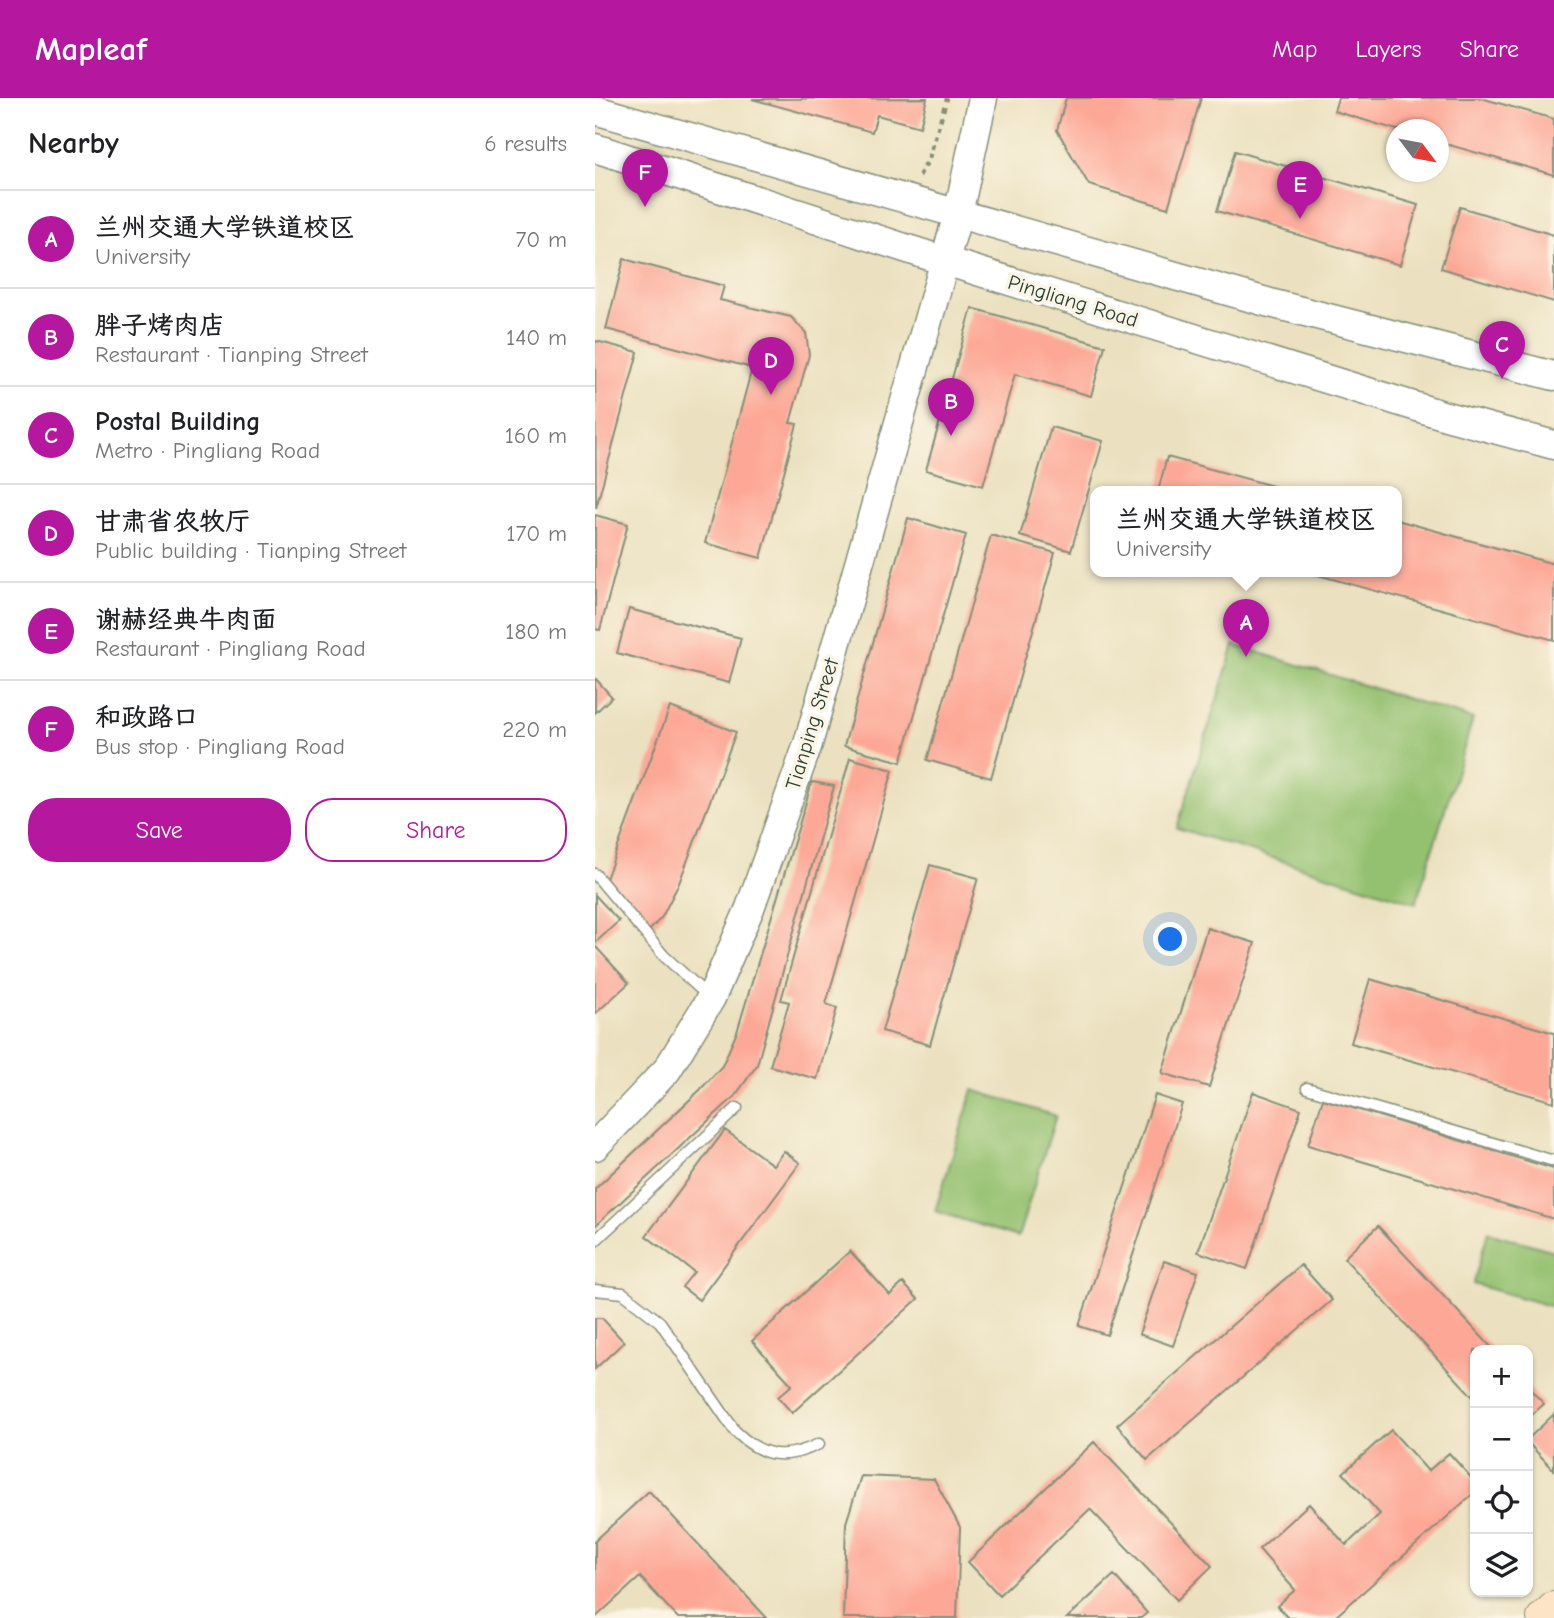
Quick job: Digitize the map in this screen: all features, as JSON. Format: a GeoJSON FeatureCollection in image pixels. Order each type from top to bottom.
{"type":"FeatureCollection","features":[{"type":"Feature","properties":{"kind":"main road"},"geometry":{"type":"LineString","coordinates":[[1543,1618],[1554,1608]]}},
{"type":"Feature","properties":{"kind":"street","name":"Tianping Street"},"geometry":{"type":"LineString","coordinates":[[595,1146],[667,1070],[711,999],[750,908],[808,744],[946,261],[983,98]]}},
{"type":"Feature","properties":{"kind":"street"},"geometry":{"type":"LineString","coordinates":[[600,107],[958,214],[1270,303],[1554,376]]}},
{"type":"Feature","properties":{"kind":"street","name":"Pingliang Road"},"geometry":{"type":"LineString","coordinates":[[595,148],[946,261],[1446,416],[1554,445]]}},
{"type":"Feature","properties":{"kind":"lane"},"geometry":{"type":"LineString","coordinates":[[595,874],[664,956],[711,999]]}},
{"type":"Feature","properties":{"kind":"lane"},"geometry":{"type":"LineString","coordinates":[[1307,1088],[1554,1161]]}},
{"type":"Feature","properties":{"kind":"lane"},"geometry":{"type":"LineString","coordinates":[[595,1241],[737,1108]]}},
{"type":"Feature","properties":{"kind":"lane"},"geometry":{"type":"LineString","coordinates":[[595,1290],[622,1293],[660,1322],[735,1430],[749,1444],[765,1452],[783,1455],[802,1452],[819,1444]]}},
{"type":"Feature","properties":{"kind":"green space"},"geometry":{"type":"Polygon","coordinates":[[[1234,645],[1473,719],[1416,903],[1177,828],[1234,645]]]}},
{"type":"Feature","properties":{"kind":"green space"},"geometry":{"type":"Polygon","coordinates":[[[973,1090],[1056,1116],[1018,1237],[935,1211],[973,1090]]]}},
{"type":"Feature","properties":{"kind":"green space"},"geometry":{"type":"Polygon","coordinates":[[[1488,1232],[1554,1251],[1554,1307],[1473,1284],[1488,1232]]]}},
{"type":"Feature","properties":{"kind":"building"},"geometry":{"type":"Polygon","coordinates":[[[927,98],[920,127],[877,115],[872,132],[752,99],[927,98]]]}},
{"type":"Feature","properties":{"kind":"building"},"geometry":{"type":"Polygon","coordinates":[[[1066,98],[1201,98],[1168,208],[1089,185],[1057,130],[1066,98]]]}},
{"type":"Feature","properties":{"kind":"building"},"geometry":{"type":"Polygon","coordinates":[[[1338,98],[1481,98],[1554,119],[1554,175],[1449,145],[1449,119],[1386,119],[1386,127],[1334,111],[1338,98]]]}},
{"type":"Feature","properties":{"kind":"building"},"geometry":{"type":"Polygon","coordinates":[[[1235,151],[1418,205],[1400,265],[1217,211],[1235,151]]]}},
{"type":"Feature","properties":{"kind":"building"},"geometry":{"type":"Polygon","coordinates":[[[1460,207],[1554,235],[1554,302],[1441,268],[1460,207]]]}},
{"type":"Feature","properties":{"kind":"building"},"geometry":{"type":"Polygon","coordinates":[[[624,259],[724,286],[720,300],[791,317],[806,333],[809,355],[790,423],[797,424],[761,558],[705,543],[752,368],[606,329],[624,259]]]}},
{"type":"Feature","properties":{"kind":"building"},"geometry":{"type":"Polygon","coordinates":[[[972,308],[1105,346],[1091,396],[1015,374],[983,486],[926,470],[972,308]]]}},
{"type":"Feature","properties":{"kind":"building"},"geometry":{"type":"Polygon","coordinates":[[[596,341],[638,352],[596,508],[595,344],[596,341]]]}},
{"type":"Feature","properties":{"kind":"building"},"geometry":{"type":"Polygon","coordinates":[[[1051,427],[1103,441],[1071,551],[1020,536],[1051,427]]]}},
{"type":"Feature","properties":{"kind":"building"},"geometry":{"type":"Polygon","coordinates":[[[1167,457],[1272,486],[1159,486],[1167,457]]]}},
{"type":"Feature","properties":{"kind":"building"},"geometry":{"type":"Polygon","coordinates":[[[595,515],[628,524],[600,630],[595,629],[595,515]]]}},
{"type":"Feature","properties":{"kind":"building"},"geometry":{"type":"Polygon","coordinates":[[[908,518],[966,535],[901,762],[844,746],[908,518]]]}},
{"type":"Feature","properties":{"kind":"building"},"geometry":{"type":"Polygon","coordinates":[[[1402,521],[1554,564],[1554,640],[1325,577],[1402,577],[1402,521]]]}},
{"type":"Feature","properties":{"kind":"building"},"geometry":{"type":"Polygon","coordinates":[[[991,535],[1055,553],[991,778],[927,760],[991,535]]]}},
{"type":"Feature","properties":{"kind":"building"},"geometry":{"type":"Polygon","coordinates":[[[629,609],[741,638],[729,683],[617,653],[629,609]]]}},
{"type":"Feature","properties":{"kind":"building"},"geometry":{"type":"Polygon","coordinates":[[[595,678],[612,697],[595,713],[595,678]]]}},
{"type":"Feature","properties":{"kind":"building"},"geometry":{"type":"Polygon","coordinates":[[[670,707],[736,732],[679,883],[662,917],[649,931],[606,879],[670,707]]]}},
{"type":"Feature","properties":{"kind":"building"},"geometry":{"type":"Polygon","coordinates":[[[850,758],[893,770],[826,1004],[837,1008],[817,1079],[770,1066],[789,1002],[781,1000],[850,758]]]}},
{"type":"Feature","properties":{"kind":"building"},"geometry":{"type":"Polygon","coordinates":[[[812,782],[834,786],[757,1065],[735,1096],[595,1226],[595,1189],[722,1066],[737,1032],[812,782]]]}},
{"type":"Feature","properties":{"kind":"building"},"geometry":{"type":"Polygon","coordinates":[[[930,865],[978,878],[930,1045],[882,1031],[930,865]]]}},
{"type":"Feature","properties":{"kind":"building"},"geometry":{"type":"Polygon","coordinates":[[[595,895],[619,921],[595,943],[595,895]]]}},
{"type":"Feature","properties":{"kind":"building"},"geometry":{"type":"Polygon","coordinates":[[[1207,928],[1255,943],[1209,1087],[1162,1073],[1207,928]]]}},
{"type":"Feature","properties":{"kind":"building"},"geometry":{"type":"Polygon","coordinates":[[[595,946],[629,983],[595,1014],[595,946]]]}},
{"type":"Feature","properties":{"kind":"building"},"geometry":{"type":"Polygon","coordinates":[[[1370,979],[1554,1033],[1554,1102],[1351,1043],[1370,979]]]}},
{"type":"Feature","properties":{"kind":"building"},"geometry":{"type":"Polygon","coordinates":[[[1253,1092],[1301,1109],[1247,1269],[1198,1252],[1253,1092]]]}},
{"type":"Feature","properties":{"kind":"building"},"geometry":{"type":"Polygon","coordinates":[[[1155,1095],[1182,1104],[1107,1335],[1079,1326],[1155,1095]]]}},
{"type":"Feature","properties":{"kind":"building"},"geometry":{"type":"Polygon","coordinates":[[[1323,1099],[1554,1169],[1554,1219],[1308,1145],[1323,1099]]]}},
{"type":"Feature","properties":{"kind":"building"},"geometry":{"type":"Polygon","coordinates":[[[725,1130],[773,1165],[784,1151],[800,1163],[699,1300],[682,1287],[694,1272],[646,1236],[725,1130]]]}},
{"type":"Feature","properties":{"kind":"building"},"geometry":{"type":"Polygon","coordinates":[[[1378,1226],[1489,1345],[1470,1345],[1470,1394],[1344,1258],[1378,1226]]]}},
{"type":"Feature","properties":{"kind":"building"},"geometry":{"type":"Polygon","coordinates":[[[850,1251],[890,1295],[903,1283],[918,1299],[792,1413],[778,1397],[792,1385],[752,1341],[850,1251]]]}},
{"type":"Feature","properties":{"kind":"building"},"geometry":{"type":"Polygon","coordinates":[[[1164,1261],[1198,1272],[1173,1346],[1139,1334],[1164,1261]]]}},
{"type":"Feature","properties":{"kind":"building"},"geometry":{"type":"Polygon","coordinates":[[[1301,1265],[1332,1300],[1147,1460],[1117,1425],[1301,1265]]]}},
{"type":"Feature","properties":{"kind":"building"},"geometry":{"type":"Polygon","coordinates":[[[595,1318],[602,1318],[624,1342],[595,1369],[595,1318]]]}},
{"type":"Feature","properties":{"kind":"building"},"geometry":{"type":"Polygon","coordinates":[[[1533,1392],[1544,1404],[1533,1414],[1533,1392]]]}},
{"type":"Feature","properties":{"kind":"building"},"geometry":{"type":"Polygon","coordinates":[[[1554,1414],[1554,1470],[1533,1448],[1533,1434],[1554,1414]]]}},
{"type":"Feature","properties":{"kind":"building"},"geometry":{"type":"Polygon","coordinates":[[[1391,1430],[1428,1471],[1449,1453],[1470,1476],[1470,1496],[1334,1618],[1288,1618],[1277,1606],[1295,1590],[1259,1549],[1309,1504],[1346,1545],[1380,1514],[1343,1473],[1391,1430]]]}},
{"type":"Feature","properties":{"kind":"building"},"geometry":{"type":"Polygon","coordinates":[[[1094,1442],[1212,1566],[1177,1600],[1090,1509],[999,1595],[968,1562],[1094,1442]]]}},
{"type":"Feature","properties":{"kind":"building"},"geometry":{"type":"Polygon","coordinates":[[[861,1476],[934,1479],[960,1527],[957,1618],[843,1618],[846,1523],[861,1476]]]}},
{"type":"Feature","properties":{"kind":"building"},"geometry":{"type":"Polygon","coordinates":[[[649,1491],[767,1618],[678,1618],[640,1577],[595,1618],[595,1541],[649,1491]]]}},
{"type":"Feature","properties":{"kind":"building"},"geometry":{"type":"Polygon","coordinates":[[[1114,1575],[1147,1613],[1141,1618],[1067,1618],[1114,1575]]]}},
{"type":"Feature","properties":{"kind":"place","name":"和政路口"},"geometry":{"type":"Point","coordinates":[645,207]}},
{"type":"Feature","properties":{"kind":"place","name":"谢赫经典牛肉面"},"geometry":{"type":"Point","coordinates":[1300,219]}},
{"type":"Feature","properties":{"kind":"place","name":"Postal Building"},"geometry":{"type":"Point","coordinates":[1502,379]}},
{"type":"Feature","properties":{"kind":"place","name":"甘肃省农牧厅"},"geometry":{"type":"Point","coordinates":[771,395]}},
{"type":"Feature","properties":{"kind":"place","name":"胖子烤肉店"},"geometry":{"type":"Point","coordinates":[951,436]}},
{"type":"Feature","properties":{"kind":"place","name":"兰州交通大学铁道校区"},"geometry":{"type":"Point","coordinates":[1246,657]}}]}
